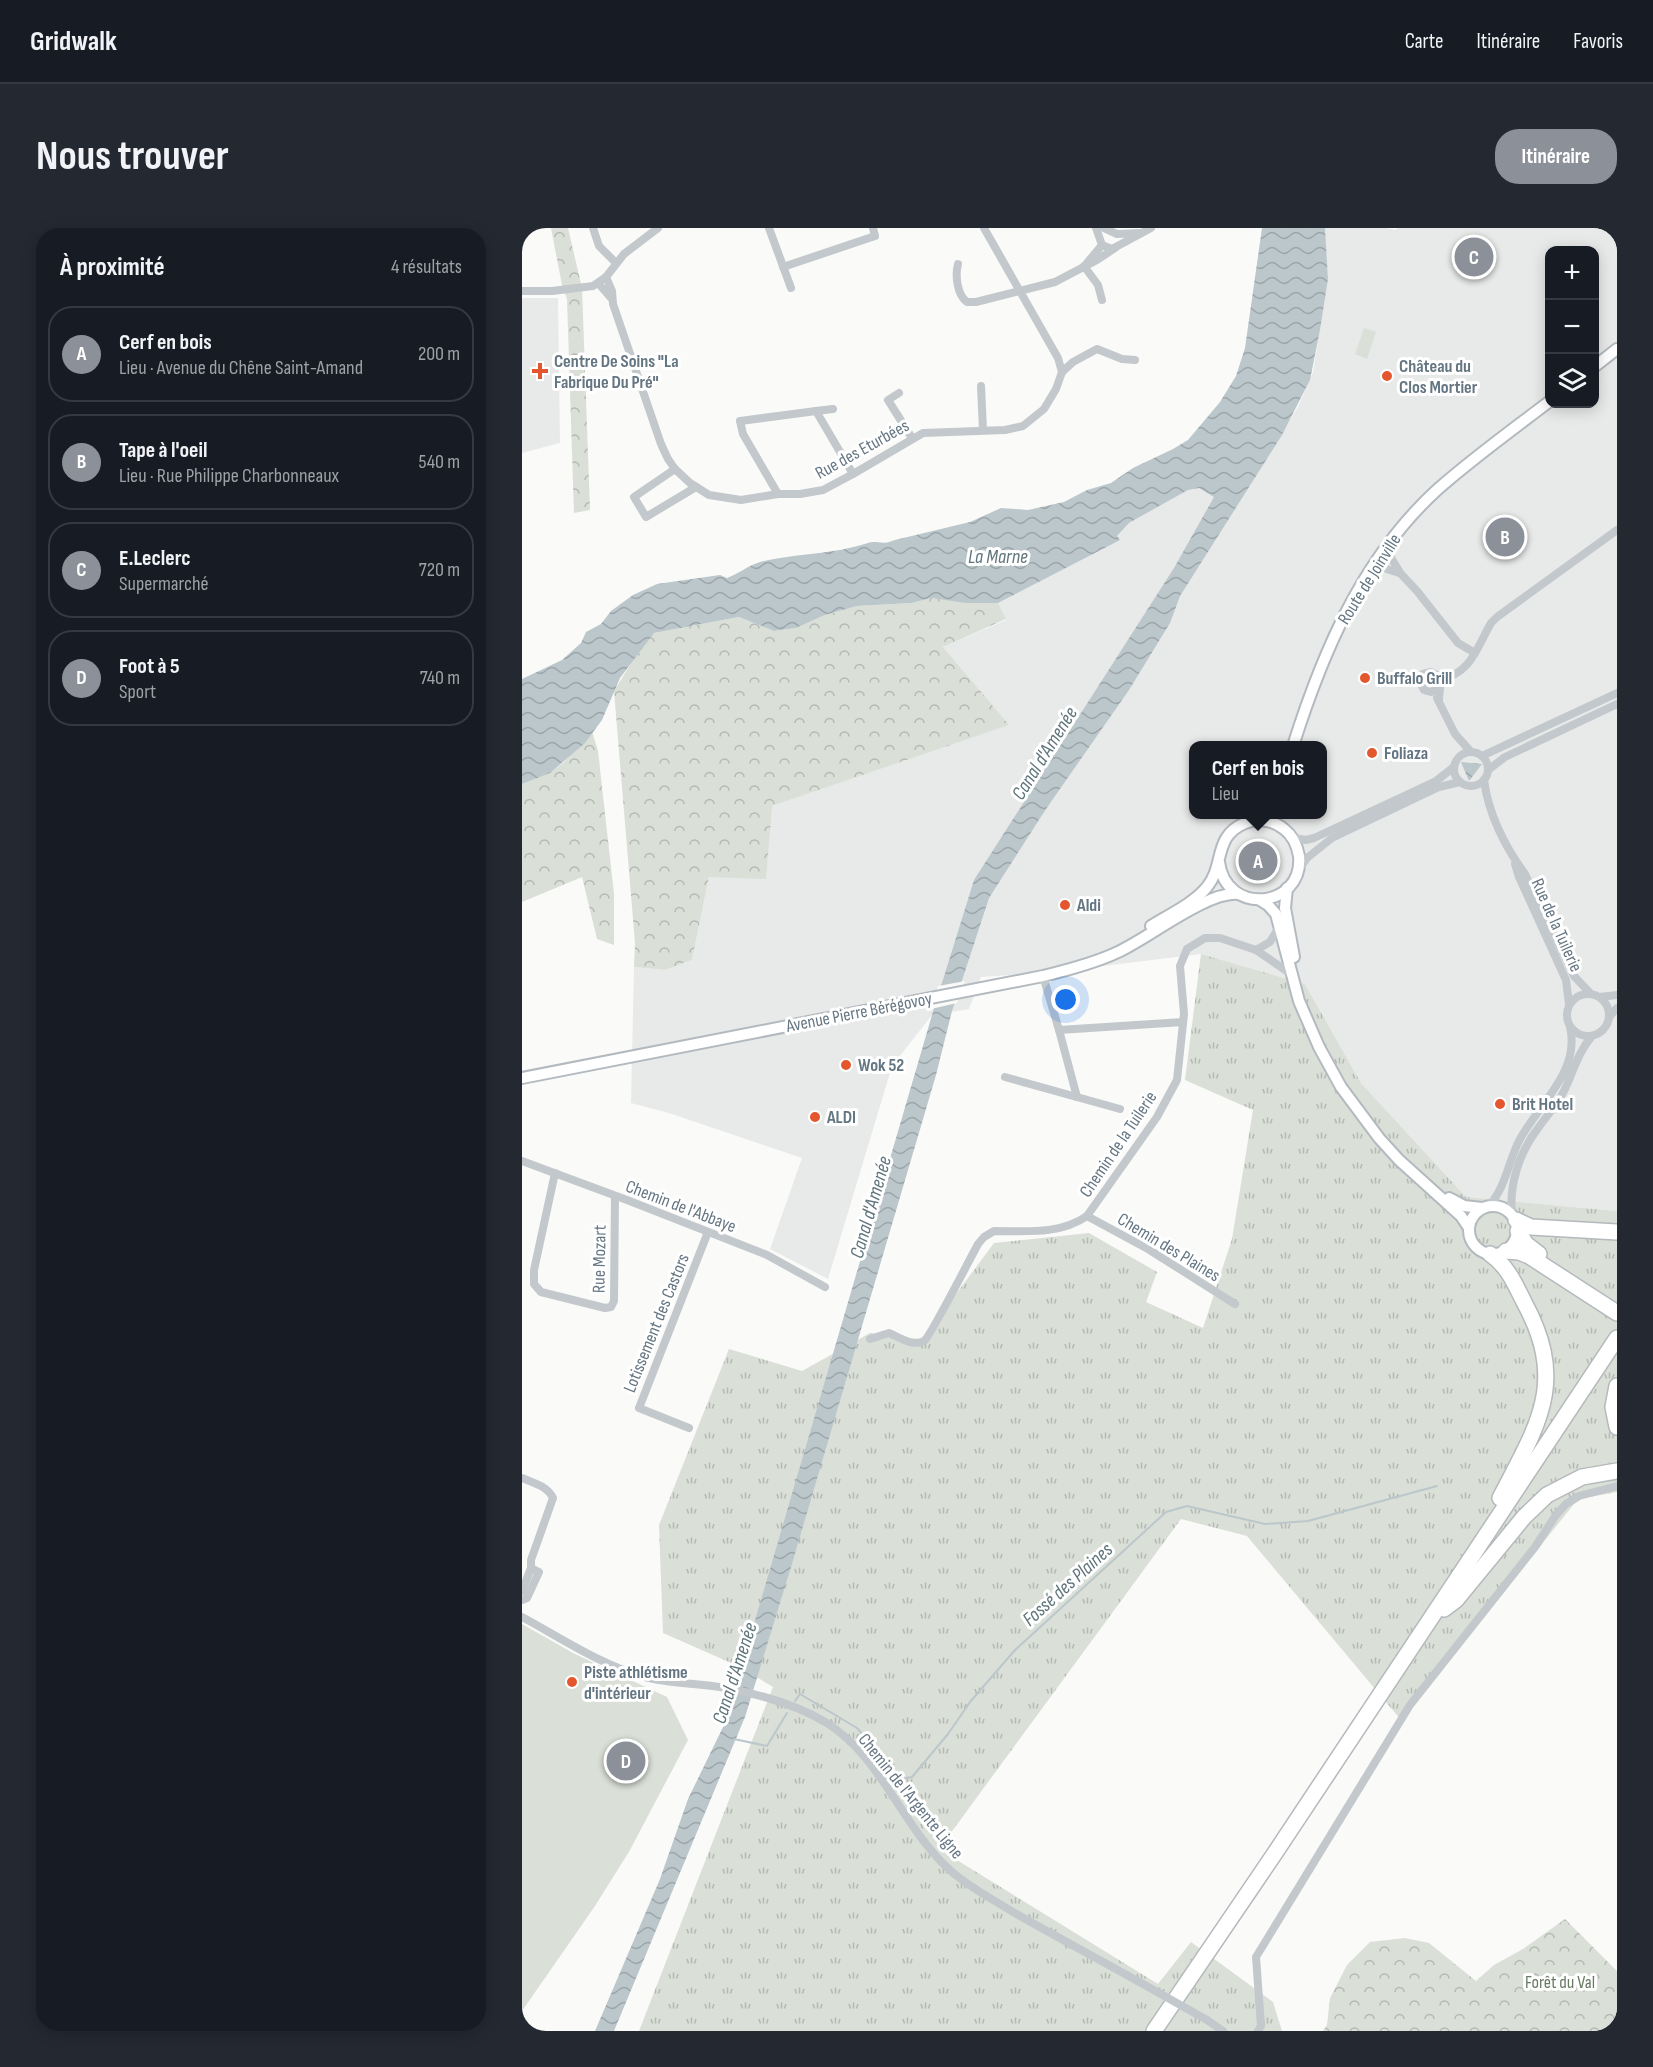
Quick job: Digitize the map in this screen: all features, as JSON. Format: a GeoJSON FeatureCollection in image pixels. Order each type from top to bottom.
{"type":"FeatureCollection","features":[{"type":"Feature","properties":{"kind":"highway"},"geometry":{"type":"LineString","coordinates":[[1515,1222],[1532,1227],[1617,1232]]}},
{"type":"Feature","properties":{"kind":"highway"},"geometry":{"type":"LineString","coordinates":[[1515,1222],[1526,1245],[1616,1310]]}},
{"type":"Feature","properties":{"kind":"highway"},"geometry":{"type":"LineString","coordinates":[[1476,1549],[1480,1536],[1540,1417],[1547,1380],[1542,1341],[1498,1252],[1519,1252],[1529,1256],[1616,1310]]}},
{"type":"Feature","properties":{"kind":"highway"},"geometry":{"type":"LineString","coordinates":[[1154,2031],[1617,1338]]}},
{"type":"Feature","properties":{"kind":"highway"},"geometry":{"type":"LineString","coordinates":[[1162,2031],[1617,1350]]}},
{"type":"Feature","properties":{"kind":"highway"},"geometry":{"type":"LineString","coordinates":[[1617,1386],[1613,1407],[1617,1427]]}},
{"type":"Feature","properties":{"kind":"highway"},"geometry":{"type":"LineString","coordinates":[[1444,1609],[1456,1600],[1524,1517],[1547,1495],[1582,1478],[1617,1471]]}},
{"type":"Feature","properties":{"kind":"main road"},"geometry":{"type":"LineString","coordinates":[[1599,363],[1617,349]]}},
{"type":"Feature","properties":{"kind":"main road","name":"Route de Joinville"},"geometry":{"type":"LineString","coordinates":[[1295,741],[1309,696],[1331,641],[1369,571],[1385,548],[1437,490],[1545,405]]}},
{"type":"Feature","properties":{"kind":"main road"},"geometry":{"type":"LineString","coordinates":[[1089,962],[1193,900],[1214,877],[1221,849],[1228,834],[1253,819]]}},
{"type":"Feature","properties":{"kind":"main road"},"geometry":{"type":"LineString","coordinates":[[1262,819],[1290,835]]}},
{"type":"Feature","properties":{"kind":"main road"},"geometry":{"type":"LineString","coordinates":[[1260,900],[1273,910],[1299,1000],[1319,1047],[1341,1087],[1359,1113],[1400,1160],[1461,1216],[1469,1228],[1472,1242],[1483,1252],[1498,1252],[1512,1246],[1515,1222],[1502,1207],[1464,1206],[1450,1199],[1403,1155],[1363,1110],[1323,1043],[1302,989],[1286,916],[1287,888],[1298,870],[1299,854],[1284,819]]}},
{"type":"Feature","properties":{"kind":"main road"},"geometry":{"type":"LineString","coordinates":[[1219,862],[1223,877],[1232,889],[1250,899],[1270,899],[1287,888]]}},
{"type":"Feature","properties":{"kind":"main road"},"geometry":{"type":"LineString","coordinates":[[1089,962],[1108,957],[1135,944],[1218,896],[1238,894]]}},
{"type":"Feature","properties":{"kind":"main road","name":"Avenue Pierre Bérégovoy"},"geometry":{"type":"LineString","coordinates":[[522,1078],[1043,976],[1089,962]]}},
{"type":"Feature","properties":{"kind":"main road"},"geometry":{"type":"LineString","coordinates":[[1469,1228],[1473,1216],[1485,1207]]}},
{"type":"Feature","properties":{"kind":"street"},"geometry":{"type":"LineString","coordinates":[[593,228],[599,246],[616,263]]}},
{"type":"Feature","properties":{"kind":"street"},"geometry":{"type":"LineString","coordinates":[[522,291],[585,288],[598,283],[606,277],[624,254],[658,228]]}},
{"type":"Feature","properties":{"kind":"street"},"geometry":{"type":"LineString","coordinates":[[769,228],[791,288]]}},
{"type":"Feature","properties":{"kind":"street"},"geometry":{"type":"LineString","coordinates":[[783,267],[875,236],[873,228]]}},
{"type":"Feature","properties":{"kind":"street"},"geometry":{"type":"LineString","coordinates":[[984,228],[1058,358],[1062,372],[1072,362],[1097,349],[1122,359],[1135,360]]}},
{"type":"Feature","properties":{"kind":"street"},"geometry":{"type":"LineString","coordinates":[[1096,228],[1108,249],[1117,246]]}},
{"type":"Feature","properties":{"kind":"street"},"geometry":{"type":"LineString","coordinates":[[958,264],[957,275],[961,296],[967,302],[976,302],[1055,282],[1151,228]]}},
{"type":"Feature","properties":{"kind":"street"},"geometry":{"type":"LineString","coordinates":[[1084,266],[1102,242],[1106,229],[1118,234],[1141,233]]}},
{"type":"Feature","properties":{"kind":"street"},"geometry":{"type":"LineString","coordinates":[[1117,246],[1120,238],[1118,234]]}},
{"type":"Feature","properties":{"kind":"street"},"geometry":{"type":"LineString","coordinates":[[1084,266],[1098,285],[1102,300]]}},
{"type":"Feature","properties":{"kind":"street","name":"Rue des Eturbées"},"geometry":{"type":"LineString","coordinates":[[606,277],[668,459],[675,469],[709,495],[741,500],[778,494],[800,494],[823,489],[923,433],[1016,428],[1039,416],[1061,380],[1062,372]]}},
{"type":"Feature","properties":{"kind":"street","name":"Rue des Eturbées"},"geometry":{"type":"LineString","coordinates":[[598,283],[612,298]]}},
{"type":"Feature","properties":{"kind":"street"},"geometry":{"type":"LineString","coordinates":[[981,386],[983,430]]}},
{"type":"Feature","properties":{"kind":"street"},"geometry":{"type":"LineString","coordinates":[[899,393],[888,400],[912,438]]}},
{"type":"Feature","properties":{"kind":"street"},"geometry":{"type":"LineString","coordinates":[[778,494],[743,434],[740,421],[833,409]]}},
{"type":"Feature","properties":{"kind":"street"},"geometry":{"type":"LineString","coordinates":[[816,411],[853,474]]}},
{"type":"Feature","properties":{"kind":"street"},"geometry":{"type":"LineString","coordinates":[[675,469],[634,497],[646,518],[696,487]]}},
{"type":"Feature","properties":{"kind":"street"},"geometry":{"type":"LineString","coordinates":[[1440,679],[1464,670],[1491,623],[1497,617],[1617,530]]}},
{"type":"Feature","properties":{"kind":"street"},"geometry":{"type":"LineString","coordinates":[[1385,548],[1401,574],[1458,643],[1474,653]]}},
{"type":"Feature","properties":{"kind":"street"},"geometry":{"type":"LineString","coordinates":[[1369,571],[1384,568],[1401,574]]}},
{"type":"Feature","properties":{"kind":"street"},"geometry":{"type":"LineString","coordinates":[[1435,690],[1424,690],[1421,687],[1421,677],[1431,672],[1437,674],[1440,679]]}},
{"type":"Feature","properties":{"kind":"street"},"geometry":{"type":"LineString","coordinates":[[1440,679],[1435,690],[1455,734],[1459,758]]}},
{"type":"Feature","properties":{"kind":"street"},"geometry":{"type":"LineString","coordinates":[[1455,734],[1471,752],[1482,756],[1617,693]]}},
{"type":"Feature","properties":{"kind":"street"},"geometry":{"type":"LineString","coordinates":[[1298,870],[1307,858],[1332,838],[1439,787],[1460,782],[1471,786],[1484,780],[1488,770],[1505,757],[1617,704]]}},
{"type":"Feature","properties":{"kind":"street"},"geometry":{"type":"LineString","coordinates":[[1290,835],[1306,840],[1314,838],[1436,781],[1454,767],[1459,758],[1471,752]]}},
{"type":"Feature","properties":{"kind":"street"},"geometry":{"type":"LineString","coordinates":[[1482,756],[1488,770]]}},
{"type":"Feature","properties":{"kind":"street"},"geometry":{"type":"LineString","coordinates":[[1454,767],[1455,775],[1460,782]]}},
{"type":"Feature","properties":{"kind":"street","name":"Rue de la Tuilerie"},"geometry":{"type":"LineString","coordinates":[[1484,780],[1487,802],[1566,980],[1569,1004]]}},
{"type":"Feature","properties":{"kind":"street","name":"Rue de la Tuilerie"},"geometry":{"type":"LineString","coordinates":[[1471,786],[1487,802]]}},
{"type":"Feature","properties":{"kind":"street","name":"Rue de la Tuilerie"},"geometry":{"type":"LineString","coordinates":[[1514,859],[1525,874],[1574,976],[1590,993]]}},
{"type":"Feature","properties":{"kind":"street"},"geometry":{"type":"LineString","coordinates":[[1256,950],[1269,942],[1279,927]]}},
{"type":"Feature","properties":{"kind":"street","name":"Chemin de la Tuilerie"},"geometry":{"type":"LineString","coordinates":[[1087,1216],[1168,1099],[1177,1080],[1184,1022],[1180,966],[1187,949],[1198,941],[1212,937],[1256,950],[1291,974]]}},
{"type":"Feature","properties":{"kind":"street"},"geometry":{"type":"LineString","coordinates":[[1043,976],[1077,1097]]}},
{"type":"Feature","properties":{"kind":"street"},"geometry":{"type":"LineString","coordinates":[[1485,1207],[1499,1192],[1526,1129],[1556,1089],[1572,1042],[1566,1016],[1569,1004],[1578,996],[1590,993],[1600,997],[1608,1006],[1609,1017]]}},
{"type":"Feature","properties":{"kind":"street"},"geometry":{"type":"LineString","coordinates":[[1600,997],[1617,995]]}},
{"type":"Feature","properties":{"kind":"street"},"geometry":{"type":"LineString","coordinates":[[1570,1027],[1582,1036],[1592,1036],[1604,1030],[1609,1017],[1617,1008]]}},
{"type":"Feature","properties":{"kind":"street"},"geometry":{"type":"LineString","coordinates":[[1059,1030],[1184,1022]]}},
{"type":"Feature","properties":{"kind":"street"},"geometry":{"type":"LineString","coordinates":[[1515,1222],[1512,1188],[1525,1150],[1560,1097],[1578,1055],[1592,1036]]}},
{"type":"Feature","properties":{"kind":"street"},"geometry":{"type":"LineString","coordinates":[[1005,1077],[1120,1109]]}},
{"type":"Feature","properties":{"kind":"street","name":"Chemin de l'Abbaye"},"geometry":{"type":"LineString","coordinates":[[522,1161],[766,1256],[825,1287]]}},
{"type":"Feature","properties":{"kind":"street","name":"Rue Mozart"},"geometry":{"type":"LineString","coordinates":[[555,1173],[534,1270],[534,1284],[541,1292],[605,1308],[611,1307],[614,1301],[615,1196]]}},
{"type":"Feature","properties":{"kind":"street"},"geometry":{"type":"LineString","coordinates":[[870,1339],[889,1333],[907,1341],[924,1340],[930,1334],[978,1244],[994,1231],[1062,1228],[1076,1224],[1087,1216]]}},
{"type":"Feature","properties":{"kind":"street","name":"Chemin des Plaines"},"geometry":{"type":"LineString","coordinates":[[1087,1216],[1148,1249],[1235,1304]]}},
{"type":"Feature","properties":{"kind":"street","name":"Lotissement des Castors"},"geometry":{"type":"LineString","coordinates":[[689,1428],[639,1408],[708,1232]]}},
{"type":"Feature","properties":{"kind":"street"},"geometry":{"type":"LineString","coordinates":[[522,1478],[549,1491],[553,1498],[522,1591]]}},
{"type":"Feature","properties":{"kind":"street"},"geometry":{"type":"LineString","coordinates":[[1258,2031],[1261,2026],[1257,1957],[1410,1705],[1535,1547],[1566,1504],[1579,1496],[1617,1486]]}},
{"type":"Feature","properties":{"kind":"street"},"geometry":{"type":"LineString","coordinates":[[522,1600],[527,1598],[539,1572],[531,1568]]}},
{"type":"Feature","properties":{"kind":"street","name":"Chemin de l'Argente Ligne"},"geometry":{"type":"LineString","coordinates":[[522,1617],[590,1654],[627,1671],[667,1681],[724,1688],[773,1700],[818,1718],[848,1740],[869,1762],[939,1858],[960,1878],[1030,1921],[1223,2031]]}},
{"type":"Feature","properties":{"kind":"shaded area"},"geometry":{"type":"Polygon","coordinates":[[[1325,228],[1396,230],[1397,228],[1617,228],[1617,1211],[1466,1197],[1361,1083],[1305,984],[1201,954],[1054,972],[981,977],[969,1009],[932,1015],[892,1066],[828,1279],[770,1249],[802,1158],[669,1113],[631,1103],[634,967],[665,970],[692,960],[709,877],[772,806],[1008,725],[943,647],[1006,620],[998,603],[1119,540],[1116,537],[1129,523],[1193,487],[1235,507],[1298,407],[1313,372],[1328,279],[1325,228]]]}},
{"type":"Feature","properties":{"kind":"shaded area","name":"Centre De Soins \"La Fabrique Du Pré\""},"geometry":{"type":"Polygon","coordinates":[[[522,298],[558,298],[560,443],[522,453],[522,298]]]}},
{"type":"Feature","properties":{"kind":"green space"},"geometry":{"type":"Polygon","coordinates":[[[551,228],[568,228],[582,288],[590,510],[574,513],[567,299],[551,228]]]}},
{"type":"Feature","properties":{"kind":"green space"},"geometry":{"type":"Polygon","coordinates":[[[1364,328],[1376,332],[1367,359],[1355,354],[1364,328]]]}},
{"type":"Feature","properties":{"kind":"green space"},"geometry":{"type":"Polygon","coordinates":[[[931,598],[998,603],[1006,619],[943,647],[1009,725],[772,806],[766,879],[709,877],[692,960],[665,970],[634,967],[635,943],[614,691],[638,652],[654,633],[739,617],[774,631],[796,628],[825,615],[857,606],[912,603],[931,598]]]}},
{"type":"Feature","properties":{"kind":"green space"},"geometry":{"type":"Polygon","coordinates":[[[592,731],[598,751],[614,894],[614,945],[597,939],[582,877],[522,902],[522,784],[549,773],[563,763],[592,731]]]}},
{"type":"Feature","properties":{"kind":"green space"},"geometry":{"type":"Polygon","coordinates":[[[1201,954],[1305,984],[1361,1083],[1466,1197],[1617,1211],[1617,1492],[1578,1499],[1401,1720],[1247,1536],[1181,1519],[939,1849],[1158,1984],[1191,1942],[1273,2002],[1282,2031],[639,2031],[773,1687],[738,1666],[663,1633],[659,1525],[729,1349],[802,1371],[870,1333],[921,1341],[994,1243],[1089,1233],[1157,1272],[1146,1302],[1203,1328],[1232,1239],[1253,1110],[1185,1080],[1201,954]]]}},
{"type":"Feature","properties":{"kind":"green space"},"geometry":{"type":"Polygon","coordinates":[[[522,1624],[573,1653],[667,1697],[688,1740],[630,1850],[595,1906],[522,2011],[522,1624]]]}},
{"type":"Feature","properties":{"kind":"green space","name":"Forêt du Val"},"geometry":{"type":"Polygon","coordinates":[[[1565,1919],[1617,1971],[1617,2031],[1323,2031],[1327,2025],[1330,1998],[1347,1965],[1370,1942],[1405,1938],[1429,1943],[1476,1981],[1494,1965],[1523,1949],[1565,1919]]]}},
{"type":"Feature","properties":{"kind":"water","name":"La Marne"},"geometry":{"type":"Polygon","coordinates":[[[1262,228],[1325,228],[1328,279],[1310,380],[1282,435],[1180,596],[1170,623],[1129,690],[1046,809],[989,898],[952,1011],[936,1075],[745,1717],[614,2031],[595,2031],[660,1879],[688,1799],[725,1723],[932,1015],[974,880],[1174,568],[1214,497],[1199,488],[1188,490],[1129,523],[1117,536],[1120,540],[998,603],[966,603],[931,598],[912,603],[857,606],[825,615],[796,628],[774,631],[739,617],[654,633],[620,678],[602,720],[585,743],[550,773],[522,784],[522,679],[562,660],[581,643],[586,632],[601,624],[611,611],[633,595],[657,584],[720,575],[727,578],[760,562],[841,550],[871,542],[890,542],[970,522],[1001,508],[1028,510],[1064,502],[1087,490],[1111,483],[1133,468],[1188,440],[1220,402],[1236,376],[1245,348],[1262,228]]]}},
{"type":"Feature","properties":{"kind":"water"},"geometry":{"type":"Polygon","coordinates":[[[1461,762],[1482,764],[1469,781],[1461,762]]]}},
{"type":"Feature","properties":{"kind":"pier"},"geometry":{"type":"Polygon","coordinates":[[[965,981],[957,1003],[931,1009],[938,986],[965,981]]]}},
{"type":"Feature","properties":{"kind":"waterway","name":"Fossé des Plaines"},"geometry":{"type":"LineString","coordinates":[[795,1701],[800,1694],[857,1728],[900,1779],[912,1777],[948,1734],[970,1702],[1015,1650],[1166,1512],[1187,1506],[1265,1524],[1308,1521],[1437,1486]]}},
{"type":"Feature","properties":{"kind":"waterway","name":"Fossé des Plaines"},"geometry":{"type":"LineString","coordinates":[[734,1739],[767,1746],[787,1713]]}},
{"type":"Feature","properties":{"kind":"place","name":"E.Leclerc"},"geometry":{"type":"Point","coordinates":[1474,257]}},
{"type":"Feature","properties":{"kind":"place","name":"Centre De Soins \"La Fabrique Du Pré\""},"geometry":{"type":"Point","coordinates":[540,371]}},
{"type":"Feature","properties":{"kind":"place","name":"Château du Clos Mortier"},"geometry":{"type":"Point","coordinates":[1387,376]}},
{"type":"Feature","properties":{"kind":"place","name":"Tape à l'oeil"},"geometry":{"type":"Point","coordinates":[1505,537]}},
{"type":"Feature","properties":{"kind":"place","name":"Buffalo Grill"},"geometry":{"type":"Point","coordinates":[1365,678]}},
{"type":"Feature","properties":{"kind":"place","name":"Foliaza"},"geometry":{"type":"Point","coordinates":[1372,753]}},
{"type":"Feature","properties":{"kind":"place","name":"Cerf en bois"},"geometry":{"type":"Point","coordinates":[1258,861]}},
{"type":"Feature","properties":{"kind":"place","name":"Aldi"},"geometry":{"type":"Point","coordinates":[1065,905]}},
{"type":"Feature","properties":{"kind":"place","name":"Wok 52"},"geometry":{"type":"Point","coordinates":[846,1065]}},
{"type":"Feature","properties":{"kind":"place","name":"Brit Hotel"},"geometry":{"type":"Point","coordinates":[1500,1104]}},
{"type":"Feature","properties":{"kind":"place","name":"ALDI"},"geometry":{"type":"Point","coordinates":[815,1117]}},
{"type":"Feature","properties":{"kind":"place","name":"Piste athlétisme d'intérieur"},"geometry":{"type":"Point","coordinates":[572,1682]}},
{"type":"Feature","properties":{"kind":"place","name":"Foot à 5"},"geometry":{"type":"Point","coordinates":[626,1761]}},
{"type":"Feature","properties":{"kind":"water label","name":"Canal d'Amenée"},"geometry":{"type":"Point","coordinates":[1044,753]}},
{"type":"Feature","properties":{"kind":"water label","name":"Canal d'Amenée"},"geometry":{"type":"Point","coordinates":[870,1207]}},
{"type":"Feature","properties":{"kind":"water label","name":"Canal d'Amenée"},"geometry":{"type":"Point","coordinates":[734,1673]}}]}
